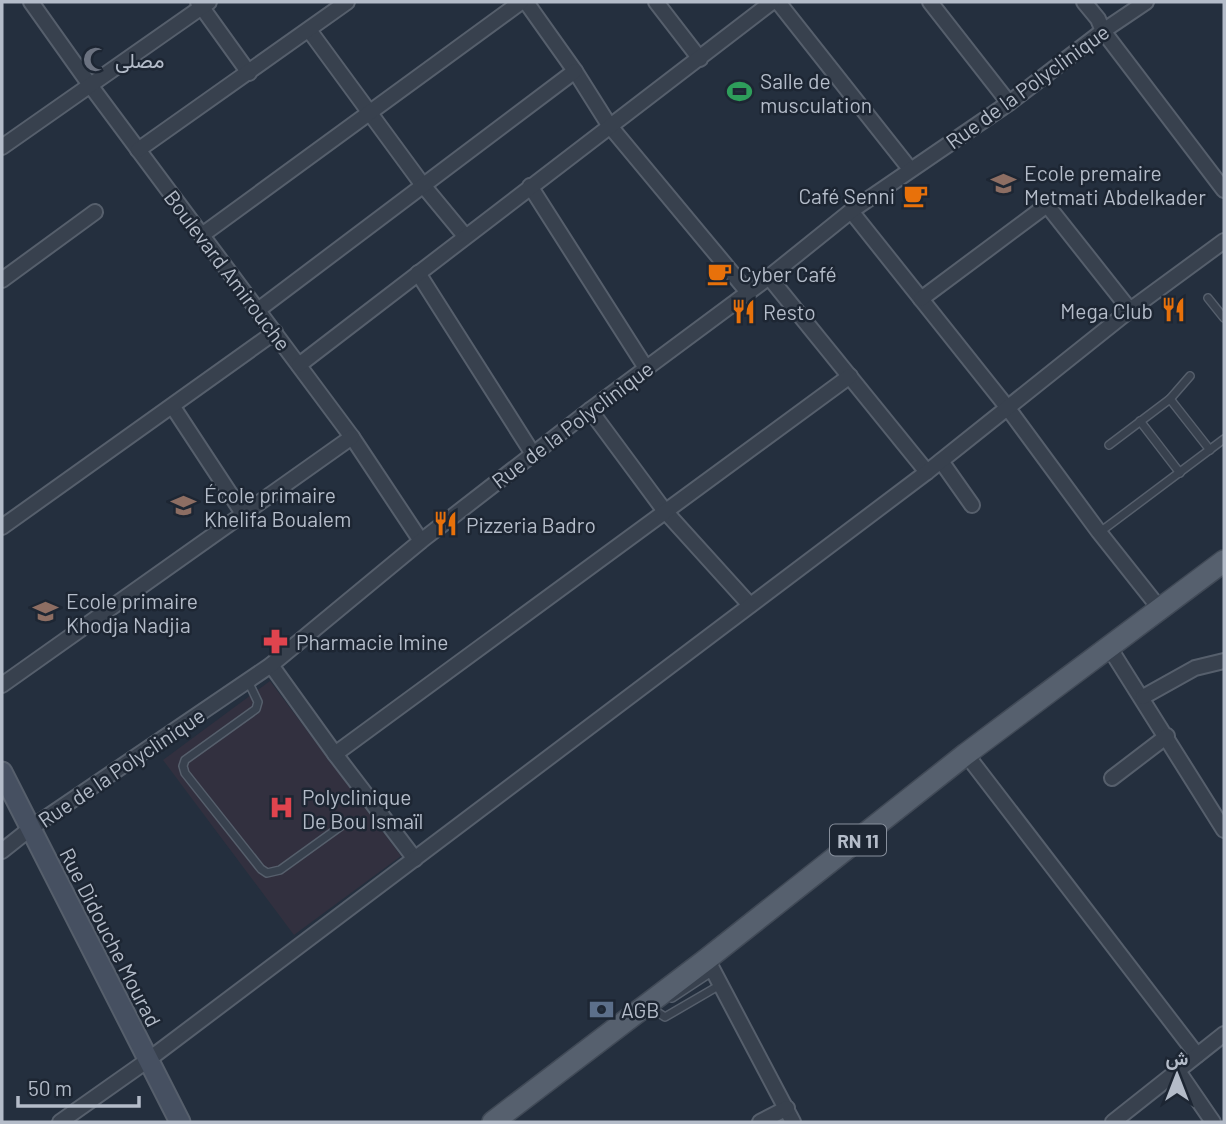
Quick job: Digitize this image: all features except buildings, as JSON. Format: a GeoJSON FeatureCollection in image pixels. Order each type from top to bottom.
{"type":"FeatureCollection","features":[{"type":"Feature","properties":{"kind":"main road","name":"RN 11"},"geometry":{"type":"LineString","coordinates":[[494,1122],[710,965],[966,754],[1224,561]]}},
{"type":"Feature","properties":{"kind":"main road","name":"Rue Didouche Mourad"},"geometry":{"type":"LineString","coordinates":[[2,772],[180,1122]]}},
{"type":"Feature","properties":{"kind":"street","name":"Boulevard Amirouche"},"geometry":{"type":"LineString","coordinates":[[31,2],[352,437],[421,541]]}},
{"type":"Feature","properties":{"kind":"street"},"geometry":{"type":"LineString","coordinates":[[138,150],[346,2]]}},
{"type":"Feature","properties":{"kind":"street"},"geometry":{"type":"LineString","coordinates":[[202,235],[369,111],[523,2],[575,71],[609,125],[747,291]]}},
{"type":"Feature","properties":{"kind":"street"},"geometry":{"type":"LineString","coordinates":[[656,2],[700,59]]}},
{"type":"Feature","properties":{"kind":"street"},"geometry":{"type":"LineString","coordinates":[[299,365],[772,2]]}},
{"type":"Feature","properties":{"kind":"street"},"geometry":{"type":"LineString","coordinates":[[778,2],[910,169]]}},
{"type":"Feature","properties":{"kind":"street"},"geometry":{"type":"LineString","coordinates":[[930,2],[1009,103]]}},
{"type":"Feature","properties":{"kind":"street"},"geometry":{"type":"LineString","coordinates":[[1084,2],[1224,190]]}},
{"type":"Feature","properties":{"kind":"street","name":"Rue de la Polyclinique"},"geometry":{"type":"LineString","coordinates":[[2,850],[271,665],[421,541],[590,410],[769,277],[851,211],[1009,103],[1103,31],[1146,2]]}},
{"type":"Feature","properties":{"kind":"street"},"geometry":{"type":"LineString","coordinates":[[2,147],[203,4],[249,72]]}},
{"type":"Feature","properties":{"kind":"street"},"geometry":{"type":"LineString","coordinates":[[309,30],[422,184],[466,236]]}},
{"type":"Feature","properties":{"kind":"street"},"geometry":{"type":"LineString","coordinates":[[258,310],[575,71]]}},
{"type":"Feature","properties":{"kind":"street"},"geometry":{"type":"LineString","coordinates":[[530,186],[646,368]]}},
{"type":"Feature","properties":{"kind":"street"},"geometry":{"type":"LineString","coordinates":[[921,299],[1047,205],[1130,310]]}},
{"type":"Feature","properties":{"kind":"street"},"geometry":{"type":"LineString","coordinates":[[851,211],[1007,407],[1099,532],[1160,609]]}},
{"type":"Feature","properties":{"kind":"street"},"geometry":{"type":"LineString","coordinates":[[2,279],[95,212]]}},
{"type":"Feature","properties":{"kind":"street"},"geometry":{"type":"LineString","coordinates":[[60,1122],[148,1060],[927,472],[1130,310],[1224,241]]}},
{"type":"Feature","properties":{"kind":"street"},"geometry":{"type":"LineString","coordinates":[[418,273],[533,454]]}},
{"type":"Feature","properties":{"kind":"street"},"geometry":{"type":"LineString","coordinates":[[769,277],[927,472]]}},
{"type":"Feature","properties":{"kind":"street"},"geometry":{"type":"LineString","coordinates":[[2,527],[275,332]]}},
{"type":"Feature","properties":{"kind":"street"},"geometry":{"type":"LineString","coordinates":[[335,754],[850,376]]}},
{"type":"Feature","properties":{"kind":"street"},"geometry":{"type":"LineString","coordinates":[[173,407],[244,515]]}},
{"type":"Feature","properties":{"kind":"street"},"geometry":{"type":"LineString","coordinates":[[590,410],[664,510],[750,605]]}},
{"type":"Feature","properties":{"kind":"street"},"geometry":{"type":"LineString","coordinates":[[2,685],[352,437]]}},
{"type":"Feature","properties":{"kind":"street"},"geometry":{"type":"LineString","coordinates":[[941,461],[972,505]]}},
{"type":"Feature","properties":{"kind":"street"},"geometry":{"type":"LineString","coordinates":[[1109,647],[1223,825]]}},
{"type":"Feature","properties":{"kind":"street"},"geometry":{"type":"LineString","coordinates":[[1143,697],[1195,668],[1224,661]]}},
{"type":"Feature","properties":{"kind":"street"},"geometry":{"type":"LineString","coordinates":[[271,665],[415,859]]}},
{"type":"Feature","properties":{"kind":"street"},"geometry":{"type":"LineString","coordinates":[[1112,778],[1167,736]]}},
{"type":"Feature","properties":{"kind":"street"},"geometry":{"type":"LineString","coordinates":[[966,754],[1197,1055]]}},
{"type":"Feature","properties":{"kind":"street"},"geometry":{"type":"LineString","coordinates":[[710,965],[790,1115],[760,1122]]}},
{"type":"Feature","properties":{"kind":"street"},"geometry":{"type":"LineString","coordinates":[[1113,1122],[1224,1034]]}},
{"type":"Feature","properties":{"kind":"street"},"geometry":{"type":"LineString","coordinates":[[1178,1071],[1213,1122]]}},
{"type":"Feature","properties":{"kind":"lane"},"geometry":{"type":"LineString","coordinates":[[1208,298],[1224,318]]}},
{"type":"Feature","properties":{"kind":"lane"},"geometry":{"type":"LineString","coordinates":[[1109,444],[1170,399],[1190,376]]}},
{"type":"Feature","properties":{"kind":"lane"},"geometry":{"type":"LineString","coordinates":[[1170,399],[1210,450]]}},
{"type":"Feature","properties":{"kind":"lane"},"geometry":{"type":"LineString","coordinates":[[1140,421],[1180,473]]}},
{"type":"Feature","properties":{"kind":"lane"},"geometry":{"type":"LineString","coordinates":[[1099,532],[1224,439]]}},
{"type":"Feature","properties":{"kind":"lane"},"geometry":{"type":"LineString","coordinates":[[248,681],[258,702],[256,709],[185,760],[185,773],[261,869],[267,873],[280,870],[348,821]]}},
{"type":"Feature","properties":{"kind":"lane"},"geometry":{"type":"LineString","coordinates":[[650,1007],[665,1017],[721,984]]}},
{"type":"Feature","properties":{"kind":"shaded area","name":"Polyclinique De Bou Ismaïl"},"geometry":{"type":"Polygon","coordinates":[[[270,681],[401,856],[294,935],[163,760],[270,681]]]}},
{"type":"Feature","properties":{"kind":"place","name":"مصلى"},"geometry":{"type":"Point","coordinates":[95,59]}},
{"type":"Feature","properties":{"kind":"place","name":"Salle de musculation"},"geometry":{"type":"Point","coordinates":[740,92]}},
{"type":"Feature","properties":{"kind":"place","name":"Ecole premaire Metmati Abdelkader"},"geometry":{"type":"Point","coordinates":[1004,184]}},
{"type":"Feature","properties":{"kind":"place","name":"Café Senni"},"geometry":{"type":"Point","coordinates":[915,195]}},
{"type":"Feature","properties":{"kind":"place","name":"Cyber Café"},"geometry":{"type":"Point","coordinates":[719,273]}},
{"type":"Feature","properties":{"kind":"place","name":"Mega Club"},"geometry":{"type":"Point","coordinates":[1173,310]}},
{"type":"Feature","properties":{"kind":"place","name":"Resto"},"geometry":{"type":"Point","coordinates":[743,311]}},
{"type":"Feature","properties":{"kind":"place","name":"École primaire Khelifa Boualem"},"geometry":{"type":"Point","coordinates":[184,506]}},
{"type":"Feature","properties":{"kind":"place","name":"Pizzeria Badro"},"geometry":{"type":"Point","coordinates":[446,524]}},
{"type":"Feature","properties":{"kind":"place","name":"Ecole primaire Khodja Nadjia"},"geometry":{"type":"Point","coordinates":[46,612]}},
{"type":"Feature","properties":{"kind":"place","name":"Pharmacie Imine"},"geometry":{"type":"Point","coordinates":[276,641]}},
{"type":"Feature","properties":{"kind":"place","name":"Polyclinique De Bou Ismaïl"},"geometry":{"type":"Point","coordinates":[282,808]}},
{"type":"Feature","properties":{"kind":"place","name":"AGB"},"geometry":{"type":"Point","coordinates":[601,1009]}}]}
